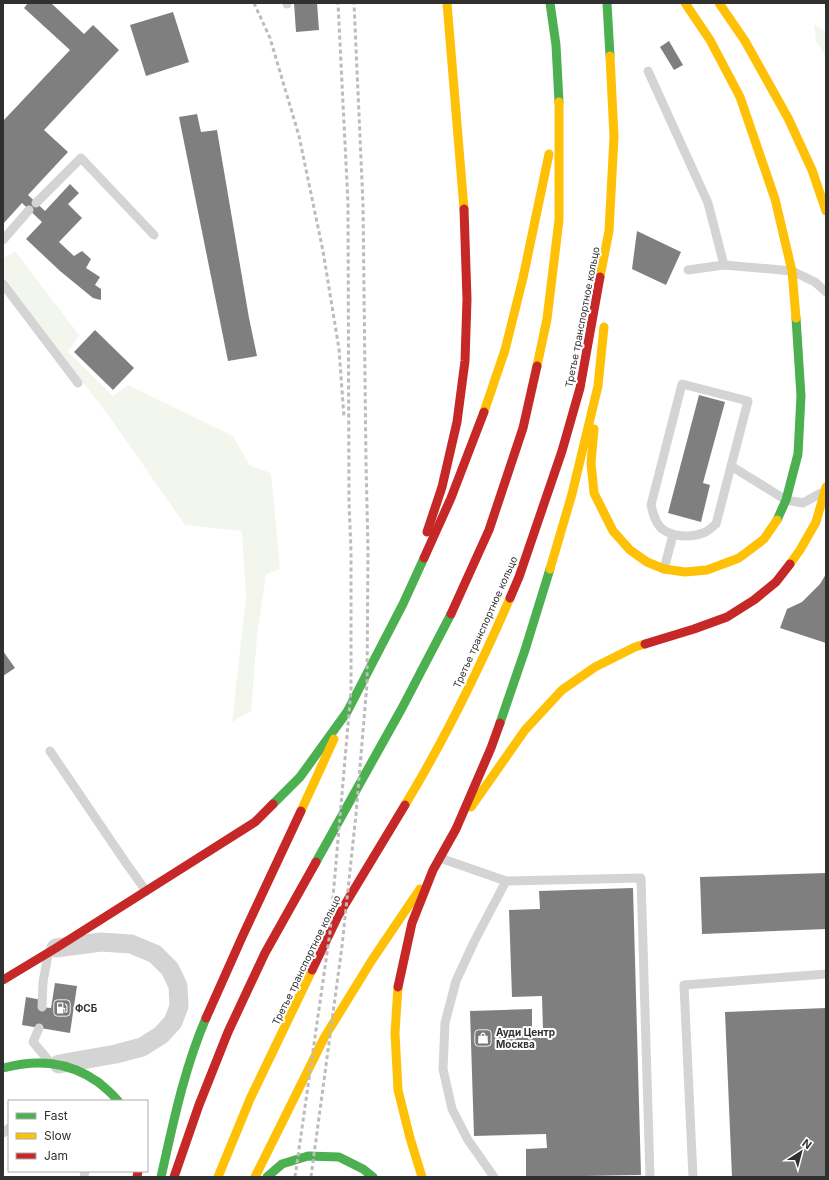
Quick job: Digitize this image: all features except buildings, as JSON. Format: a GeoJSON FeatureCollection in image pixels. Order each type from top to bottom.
{"type":"FeatureCollection","features":[{"type":"Feature","properties":{"kind":"main road"},"geometry":{"type":"LineString","coordinates":[[403,604],[442,487],[457,422],[465,361],[467,299],[464,196],[446,3]]}},
{"type":"Feature","properties":{"kind":"main road"},"geometry":{"type":"LineString","coordinates":[[174,1177],[199,1105],[228,1032],[265,953],[402,708],[448,621],[489,530],[523,428],[547,319],[559,220],[559,110],[556,45],[550,3]]}},
{"type":"Feature","properties":{"kind":"main road","name":"Третье транспортное кольцо"},"geometry":{"type":"LineString","coordinates":[[218,1177],[250,1099],[338,916],[428,768],[482,661],[519,578],[562,451],[580,388],[609,231],[614,138],[607,3]]}},
{"type":"Feature","properties":{"kind":"main road"},"geometry":{"type":"LineString","coordinates":[[606,315],[591,463],[594,493],[613,531],[630,550],[647,562],[664,569],[685,572],[707,570],[739,558],[764,538],[778,519],[786,500],[798,454],[801,396],[798,336],[792,271],[775,199],[740,97],[710,40],[686,3]]}},
{"type":"Feature","properties":{"kind":"main road"},"geometry":{"type":"LineString","coordinates":[[719,3],[745,40],[788,118],[812,170],[826,211]]}},
{"type":"Feature","properties":{"kind":"main road"},"geometry":{"type":"LineString","coordinates":[[161,1177],[177,1106],[196,1041],[243,935],[346,712],[403,604],[451,498],[475,437],[505,350],[523,278],[559,110]]}},
{"type":"Feature","properties":{"kind":"main road"},"geometry":{"type":"LineString","coordinates":[[607,284],[609,231]]}},
{"type":"Feature","properties":{"kind":"main road"},"geometry":{"type":"LineString","coordinates":[[255,1177],[324,1038],[372,960],[433,870],[456,829],[491,748],[525,650],[572,494],[598,386]]}},
{"type":"Feature","properties":{"kind":"main road"},"geometry":{"type":"LineString","coordinates":[[456,829],[525,730],[562,690],[594,668],[635,647],[727,617],[754,600],[776,582],[800,550],[816,522],[826,489]]}},
{"type":"Feature","properties":{"kind":"main road"},"geometry":{"type":"LineString","coordinates":[[3,980],[255,822],[300,777],[346,712]]}},
{"type":"Feature","properties":{"kind":"main road"},"geometry":{"type":"LineString","coordinates":[[422,1177],[398,1090],[395,1034],[398,986],[412,923],[433,870]]}},
{"type":"Feature","properties":{"kind":"main road"},"geometry":{"type":"LineString","coordinates":[[3,1068],[26,1063],[55,1063],[77,1069],[98,1082],[114,1095],[117,1100]]}},
{"type":"Feature","properties":{"kind":"main road"},"geometry":{"type":"LineString","coordinates":[[267,1177],[282,1164],[308,1156],[339,1157],[363,1169],[373,1177]]}},
{"type":"Feature","properties":{"kind":"street"},"geometry":{"type":"LineString","coordinates":[[53,950],[101,942],[131,944],[155,954],[170,969],[178,986],[179,1006],[173,1022],[161,1035],[142,1047],[116,1054],[55,1063]]}},
{"type":"Feature","properties":{"kind":"lane"},"geometry":{"type":"LineString","coordinates":[[648,71],[708,203],[724,265]]}},
{"type":"Feature","properties":{"kind":"lane"},"geometry":{"type":"LineString","coordinates":[[36,203],[81,158],[154,235]]}},
{"type":"Feature","properties":{"kind":"lane"},"geometry":{"type":"LineString","coordinates":[[3,240],[29,210]]}},
{"type":"Feature","properties":{"kind":"lane"},"geometry":{"type":"LineString","coordinates":[[688,270],[724,265],[792,271],[815,282],[826,292]]}},
{"type":"Feature","properties":{"kind":"lane"},"geometry":{"type":"LineString","coordinates":[[3,284],[78,383]]}},
{"type":"Feature","properties":{"kind":"lane"},"geometry":{"type":"LineString","coordinates":[[682,384],[748,401],[731,466],[716,524],[704,533],[691,536],[673,534],[661,527],[655,518],[651,505],[682,384]]}},
{"type":"Feature","properties":{"kind":"lane"},"geometry":{"type":"LineString","coordinates":[[731,466],[786,500],[803,503],[826,489]]}},
{"type":"Feature","properties":{"kind":"lane"},"geometry":{"type":"LineString","coordinates":[[664,569],[673,534]]}},
{"type":"Feature","properties":{"kind":"lane"},"geometry":{"type":"LineString","coordinates":[[50,750],[146,891]]}},
{"type":"Feature","properties":{"kind":"lane"},"geometry":{"type":"LineString","coordinates":[[440,858],[506,881],[641,878],[650,1177]]}},
{"type":"Feature","properties":{"kind":"lane"},"geometry":{"type":"LineString","coordinates":[[494,1177],[468,1140],[452,1109],[443,1069],[445,1023],[456,981],[474,942],[506,881]]}},
{"type":"Feature","properties":{"kind":"lane"},"geometry":{"type":"LineString","coordinates":[[42,1007],[43,982],[53,950]]}},
{"type":"Feature","properties":{"kind":"lane"},"geometry":{"type":"LineString","coordinates":[[692,1177],[684,985],[826,974]]}},
{"type":"Feature","properties":{"kind":"lane"},"geometry":{"type":"LineString","coordinates":[[39,1028],[32,1042],[55,1063]]}},
{"type":"Feature","properties":{"kind":"shaded area"},"geometry":{"type":"Polygon","coordinates":[[[814,25],[826,32],[826,57],[816,41],[814,25]]]}},
{"type":"Feature","properties":{"kind":"shaded area"},"geometry":{"type":"Polygon","coordinates":[[[15,251],[79,335],[68,352],[113,396],[128,385],[233,436],[250,466],[271,473],[280,569],[266,574],[257,636],[251,711],[232,722],[246,597],[242,531],[185,525],[111,419],[3,277],[3,259],[15,251]]]}},
{"type":"Feature","properties":{"kind":"railway"},"geometry":{"type":"LineString","coordinates":[[254,3],[270,38],[299,136],[323,251],[339,349],[344,418]]}},
{"type":"Feature","properties":{"kind":"railway"},"geometry":{"type":"LineString","coordinates":[[295,1177],[330,932],[351,690],[348,203],[338,3]]}},
{"type":"Feature","properties":{"kind":"railway"},"geometry":{"type":"LineString","coordinates":[[311,1177],[342,946],[356,814],[367,684],[368,550],[363,204],[354,3]]}},
{"type":"Feature","properties":{"kind":"traffic: fast"},"geometry":{"type":"LineString","coordinates":[[550,3],[556,45],[559,102]]}},
{"type":"Feature","properties":{"kind":"traffic: fast"},"geometry":{"type":"LineString","coordinates":[[607,3],[610,56]]}},
{"type":"Feature","properties":{"kind":"traffic: fast"},"geometry":{"type":"LineString","coordinates":[[777,520],[786,500],[798,454],[801,396],[796,318]]}},
{"type":"Feature","properties":{"kind":"traffic: fast"},"geometry":{"type":"LineString","coordinates":[[273,804],[300,777],[347,712],[403,604],[424,558]]}},
{"type":"Feature","properties":{"kind":"traffic: fast"},"geometry":{"type":"LineString","coordinates":[[500,723],[525,650],[550,569]]}},
{"type":"Feature","properties":{"kind":"traffic: fast"},"geometry":{"type":"LineString","coordinates":[[316,862],[402,708],[451,614]]}},
{"type":"Feature","properties":{"kind":"traffic: fast"},"geometry":{"type":"LineString","coordinates":[[161,1177],[185,1077],[206,1018]]}},
{"type":"Feature","properties":{"kind":"traffic: fast"},"geometry":{"type":"LineString","coordinates":[[3,1068],[28,1063],[64,1066],[87,1075],[98,1082],[117,1100]]}},
{"type":"Feature","properties":{"kind":"traffic: fast"},"geometry":{"type":"LineString","coordinates":[[267,1177],[282,1164],[308,1156],[339,1157],[363,1169],[373,1177]]}},
{"type":"Feature","properties":{"kind":"traffic: slow"},"geometry":{"type":"LineString","coordinates":[[447,3],[464,209]]}},
{"type":"Feature","properties":{"kind":"traffic: slow"},"geometry":{"type":"LineString","coordinates":[[685,3],[710,40],[740,97],[775,199],[792,271],[796,318]]}},
{"type":"Feature","properties":{"kind":"traffic: slow"},"geometry":{"type":"LineString","coordinates":[[719,3],[745,41],[788,118],[812,170],[826,211]]}},
{"type":"Feature","properties":{"kind":"traffic: slow"},"geometry":{"type":"LineString","coordinates":[[600,277],[609,231],[614,137],[610,56]]}},
{"type":"Feature","properties":{"kind":"traffic: slow"},"geometry":{"type":"LineString","coordinates":[[537,366],[547,319],[559,220],[559,102]]}},
{"type":"Feature","properties":{"kind":"traffic: slow"},"geometry":{"type":"LineString","coordinates":[[484,412],[505,350],[523,278],[549,154]]}},
{"type":"Feature","properties":{"kind":"traffic: slow"},"geometry":{"type":"LineString","coordinates":[[550,569],[572,494],[598,386],[604,327]]}},
{"type":"Feature","properties":{"kind":"traffic: slow"},"geometry":{"type":"LineString","coordinates":[[594,429],[591,463],[594,493],[613,531],[630,550],[647,562],[664,569],[685,572],[707,570],[739,558],[764,539],[777,520]]}},
{"type":"Feature","properties":{"kind":"traffic: slow"},"geometry":{"type":"LineString","coordinates":[[790,564],[816,522],[826,487]]}},
{"type":"Feature","properties":{"kind":"traffic: slow"},"geometry":{"type":"LineString","coordinates":[[405,805],[434,755],[461,703],[510,598]]}},
{"type":"Feature","properties":{"kind":"traffic: slow"},"geometry":{"type":"LineString","coordinates":[[471,807],[525,730],[562,690],[595,667],[635,647],[645,644]]}},
{"type":"Feature","properties":{"kind":"traffic: slow"},"geometry":{"type":"LineString","coordinates":[[301,811],[334,739]]}},
{"type":"Feature","properties":{"kind":"traffic: slow"},"geometry":{"type":"LineString","coordinates":[[255,1177],[324,1038],[372,960],[420,889]]}},
{"type":"Feature","properties":{"kind":"traffic: slow"},"geometry":{"type":"LineString","coordinates":[[218,1177],[250,1099],[312,970]]}},
{"type":"Feature","properties":{"kind":"traffic: slow"},"geometry":{"type":"LineString","coordinates":[[398,987],[395,1033],[398,1090],[422,1177]]}},
{"type":"Feature","properties":{"kind":"traffic: jam"},"geometry":{"type":"LineString","coordinates":[[427,532],[442,487],[457,422],[465,361],[467,299],[464,209]]}},
{"type":"Feature","properties":{"kind":"traffic: jam"},"geometry":{"type":"LineString","coordinates":[[510,598],[519,577],[562,451],[580,388],[600,277]]}},
{"type":"Feature","properties":{"kind":"traffic: jam"},"geometry":{"type":"LineString","coordinates":[[451,614],[489,530],[523,428],[537,366]]}},
{"type":"Feature","properties":{"kind":"traffic: jam"},"geometry":{"type":"LineString","coordinates":[[424,558],[451,498],[484,412]]}},
{"type":"Feature","properties":{"kind":"traffic: jam"},"geometry":{"type":"LineString","coordinates":[[645,644],[727,617],[754,600],[776,582],[790,564]]}},
{"type":"Feature","properties":{"kind":"traffic: jam"},"geometry":{"type":"LineString","coordinates":[[398,987],[412,923],[433,870],[456,829],[491,748],[500,723]]}},
{"type":"Feature","properties":{"kind":"traffic: jam"},"geometry":{"type":"LineString","coordinates":[[3,980],[255,822],[273,804]]}},
{"type":"Feature","properties":{"kind":"traffic: jam"},"geometry":{"type":"LineString","coordinates":[[312,970],[338,916],[405,805]]}},
{"type":"Feature","properties":{"kind":"traffic: jam"},"geometry":{"type":"LineString","coordinates":[[206,1018],[301,811]]}},
{"type":"Feature","properties":{"kind":"traffic: jam"},"geometry":{"type":"LineString","coordinates":[[174,1177],[199,1105],[228,1032],[265,953],[316,862]]}},
{"type":"Feature","properties":{"kind":"traffic: jam"},"geometry":{"type":"LineString","coordinates":[[137,1177],[138,1172]]}},
{"type":"Feature","properties":{"kind":"place","name":"ФСБ"},"geometry":{"type":"Point","coordinates":[62,1008]}},
{"type":"Feature","properties":{"kind":"place","name":"Ауди Центр Москва"},"geometry":{"type":"Point","coordinates":[483,1038]}}]}
